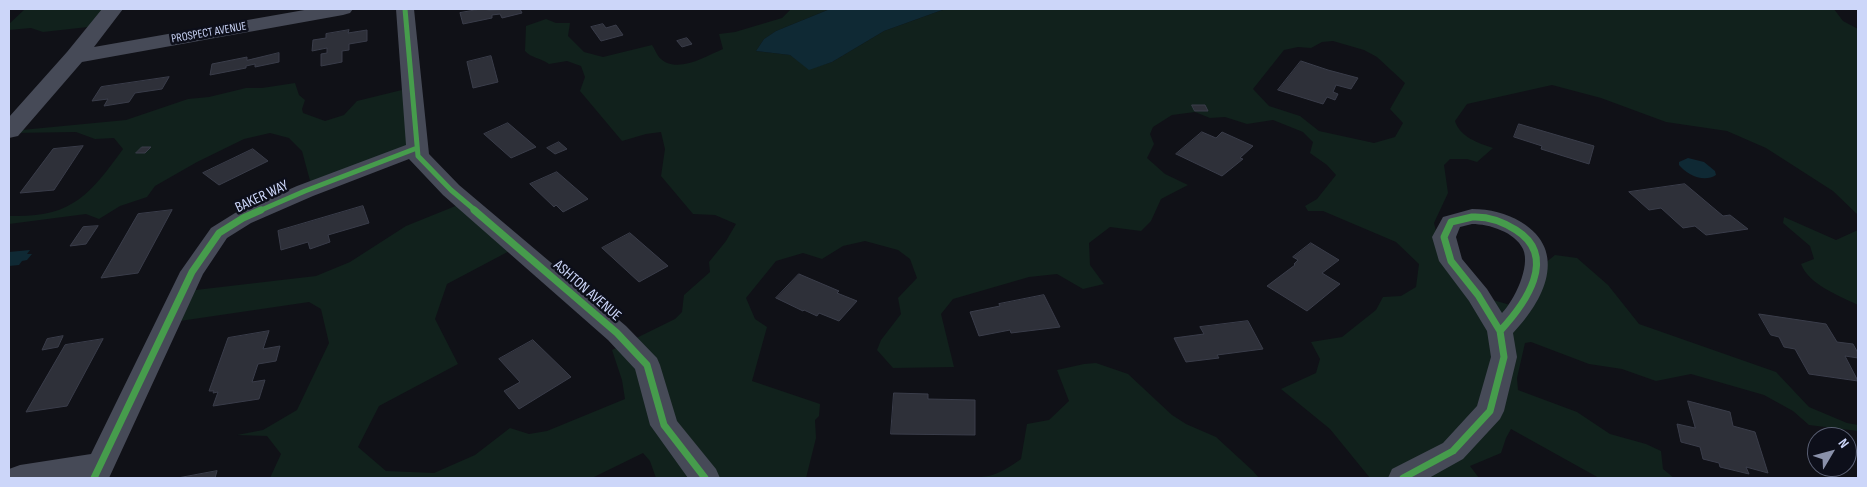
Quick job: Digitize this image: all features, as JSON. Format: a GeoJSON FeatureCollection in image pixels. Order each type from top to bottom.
{"type":"FeatureCollection","features":[{"type":"Feature","properties":{"kind":"street"},"geometry":{"type":"LineString","coordinates":[[9,131],[75,57],[113,9]]}},
{"type":"Feature","properties":{"kind":"street","name":"PROSPECT AVENUE"},"geometry":{"type":"LineString","coordinates":[[75,57],[343,9]]}},
{"type":"Feature","properties":{"kind":"street"},"geometry":{"type":"LineString","coordinates":[[405,9],[417,148]]}},
{"type":"Feature","properties":{"kind":"street","name":"BAKER WAY"},"geometry":{"type":"LineString","coordinates":[[97,472],[192,272],[219,234],[243,218],[305,191],[417,148]]}},
{"type":"Feature","properties":{"kind":"street","name":"ASHTON AVENUE"},"geometry":{"type":"LineString","coordinates":[[417,148],[418,156],[451,190],[617,333],[647,365],[664,425],[705,478]]}},
{"type":"Feature","properties":{"kind":"street"},"geometry":{"type":"LineString","coordinates":[[1403,478],[1453,451],[1490,411],[1504,357],[1500,331],[1478,295],[1451,261],[1444,237],[1451,222],[1464,217],[1483,216],[1500,220],[1522,232],[1536,249],[1536,264],[1531,287],[1520,309],[1500,331]]}},
{"type":"Feature","properties":{"kind":"street"},"geometry":{"type":"LineString","coordinates":[[20,478],[97,472]]}},
{"type":"Feature","properties":{"kind":"green space"},"geometry":{"type":"Polygon","coordinates":[[[25,9],[114,9],[103,23],[97,26],[43,32],[31,28],[9,30],[9,24],[25,9]]]}},
{"type":"Feature","properties":{"kind":"green space"},"geometry":{"type":"Polygon","coordinates":[[[791,9],[830,9],[776,31],[764,39],[756,51],[790,55],[809,69],[832,62],[884,31],[945,9],[1834,9],[1843,21],[1858,29],[1858,215],[1833,191],[1766,148],[1727,131],[1666,122],[1601,98],[1552,85],[1467,104],[1455,121],[1457,127],[1470,139],[1493,148],[1477,162],[1467,159],[1450,159],[1444,165],[1448,193],[1434,223],[1443,259],[1472,294],[1531,311],[1539,287],[1540,267],[1555,255],[1577,258],[1608,285],[1639,324],[1776,372],[1809,407],[1847,423],[1858,425],[1858,431],[1857,427],[1809,425],[1793,411],[1764,395],[1691,374],[1656,381],[1622,369],[1589,364],[1531,342],[1525,343],[1517,378],[1518,390],[1577,412],[1610,434],[1646,444],[1661,451],[1663,469],[1674,478],[1599,478],[1511,429],[1501,453],[1470,466],[1479,478],[1370,478],[1330,429],[1281,389],[1316,373],[1320,359],[1311,342],[1342,337],[1376,310],[1383,297],[1401,296],[1416,287],[1419,264],[1396,242],[1323,211],[1308,211],[1305,206],[1317,199],[1336,175],[1327,165],[1310,153],[1313,142],[1303,132],[1273,120],[1247,124],[1225,117],[1210,118],[1195,112],[1172,115],[1153,127],[1150,134],[1154,144],[1147,158],[1165,174],[1188,185],[1161,199],[1151,221],[1141,231],[1110,227],[1089,243],[1090,265],[1104,284],[1083,289],[1057,274],[1029,277],[953,299],[941,314],[954,367],[893,368],[877,350],[881,340],[901,314],[898,298],[917,278],[910,259],[898,250],[865,241],[843,246],[822,259],[803,253],[776,261],[746,298],[755,319],[767,327],[752,381],[820,404],[819,416],[815,420],[816,438],[806,478],[656,478],[650,461],[643,453],[592,478],[270,478],[281,454],[267,436],[237,435],[263,430],[297,410],[329,343],[321,309],[309,302],[173,322],[187,291],[316,276],[350,262],[406,226],[463,203],[515,248],[447,284],[435,319],[458,364],[379,406],[358,447],[386,471],[434,473],[475,455],[510,428],[529,434],[547,431],[625,399],[622,380],[612,350],[675,319],[682,312],[684,295],[710,272],[709,262],[726,241],[736,224],[715,215],[693,214],[661,176],[665,149],[661,132],[622,141],[580,91],[585,77],[581,66],[567,61],[549,64],[525,51],[526,26],[546,19],[556,23],[570,23],[568,36],[584,52],[603,57],[652,45],[661,59],[675,65],[692,62],[723,49],[719,34],[735,32],[782,18],[791,9]],[[1333,41],[1322,42],[1311,48],[1298,47],[1284,50],[1253,89],[1269,106],[1300,116],[1319,131],[1374,143],[1395,137],[1403,123],[1390,109],[1405,83],[1377,57],[1364,50],[1333,41]]]}},
{"type":"Feature","properties":{"kind":"green space"},"geometry":{"type":"Polygon","coordinates":[[[295,83],[299,95],[305,100],[302,109],[303,113],[325,121],[344,115],[357,101],[410,88],[418,147],[312,188],[302,151],[289,138],[270,133],[244,139],[197,162],[155,186],[147,197],[120,206],[99,219],[86,214],[9,224],[9,216],[30,216],[48,213],[76,201],[100,180],[123,149],[114,138],[95,139],[76,132],[12,133],[11,131],[126,120],[188,99],[209,97],[246,88],[262,88],[295,83]]]}},
{"type":"Feature","properties":{"kind":"green space"},"geometry":{"type":"Polygon","coordinates":[[[1784,217],[1836,240],[1858,230],[1858,305],[1818,284],[1805,271],[1801,264],[1814,259],[1810,246],[1783,223],[1784,217]]]}},
{"type":"Feature","properties":{"kind":"green space"},"geometry":{"type":"Polygon","coordinates":[[[1096,363],[1128,374],[1172,415],[1186,424],[1216,437],[1259,478],[954,478],[990,476],[1021,459],[1027,424],[1049,420],[1069,401],[1057,370],[1096,363]]]}},
{"type":"Feature","properties":{"kind":"water"},"geometry":{"type":"Polygon","coordinates":[[[830,9],[945,9],[884,31],[832,62],[809,70],[790,55],[756,51],[764,39],[776,31],[830,9]]]}},
{"type":"Feature","properties":{"kind":"water"},"geometry":{"type":"Polygon","coordinates":[[[1688,158],[1704,162],[1715,171],[1716,175],[1701,178],[1686,172],[1679,165],[1679,162],[1688,158]]]}},
{"type":"Feature","properties":{"kind":"water"},"geometry":{"type":"Polygon","coordinates":[[[30,250],[27,254],[32,254],[27,260],[22,261],[19,265],[9,266],[9,252],[30,250]]]}},
{"type":"Feature","properties":{"kind":"building"},"geometry":{"type":"Polygon","coordinates":[[[481,9],[520,9],[522,13],[502,18],[500,14],[492,15],[492,18],[463,24],[460,13],[481,9]]]}},
{"type":"Feature","properties":{"kind":"building"},"geometry":{"type":"Polygon","coordinates":[[[603,24],[606,28],[616,25],[623,35],[601,41],[591,27],[603,24]]]}},
{"type":"Feature","properties":{"kind":"building"},"geometry":{"type":"Polygon","coordinates":[[[349,30],[348,33],[367,30],[367,41],[349,44],[349,50],[342,51],[342,62],[321,66],[321,54],[327,53],[327,48],[312,51],[313,40],[326,38],[326,34],[349,30]]]}},
{"type":"Feature","properties":{"kind":"building"},"geometry":{"type":"Polygon","coordinates":[[[687,38],[692,44],[682,47],[677,41],[687,38]]]}},
{"type":"Feature","properties":{"kind":"building"},"geometry":{"type":"Polygon","coordinates":[[[279,53],[279,62],[255,67],[255,64],[246,66],[246,68],[210,75],[212,64],[247,57],[247,60],[279,53]]]}},
{"type":"Feature","properties":{"kind":"building"},"geometry":{"type":"Polygon","coordinates":[[[491,56],[498,82],[473,88],[467,62],[491,56]]]}},
{"type":"Feature","properties":{"kind":"building"},"geometry":{"type":"Polygon","coordinates":[[[1301,61],[1358,78],[1351,89],[1336,85],[1333,92],[1338,94],[1335,100],[1327,97],[1323,104],[1278,90],[1301,61]]]}},
{"type":"Feature","properties":{"kind":"building"},"geometry":{"type":"Polygon","coordinates":[[[169,77],[162,89],[135,93],[129,102],[104,106],[108,99],[92,101],[101,87],[169,77]]]}},
{"type":"Feature","properties":{"kind":"building"},"geometry":{"type":"Polygon","coordinates":[[[1192,105],[1205,105],[1208,111],[1195,111],[1192,105]]]}},
{"type":"Feature","properties":{"kind":"building"},"geometry":{"type":"Polygon","coordinates":[[[508,123],[536,147],[511,158],[484,134],[508,123]]]}},
{"type":"Feature","properties":{"kind":"building"},"geometry":{"type":"Polygon","coordinates":[[[1519,124],[1594,146],[1589,164],[1541,149],[1542,146],[1514,137],[1519,124]]]}},
{"type":"Feature","properties":{"kind":"building"},"geometry":{"type":"Polygon","coordinates":[[[1202,132],[1216,138],[1222,132],[1253,146],[1240,158],[1243,159],[1222,176],[1176,154],[1202,132]]]}},
{"type":"Feature","properties":{"kind":"building"},"geometry":{"type":"Polygon","coordinates":[[[559,142],[567,149],[555,154],[547,148],[559,142]]]}},
{"type":"Feature","properties":{"kind":"building"},"geometry":{"type":"Polygon","coordinates":[[[83,146],[54,190],[20,193],[53,149],[83,146]]]}},
{"type":"Feature","properties":{"kind":"building"},"geometry":{"type":"Polygon","coordinates":[[[142,147],[151,147],[145,153],[136,153],[142,147]]]}},
{"type":"Feature","properties":{"kind":"building"},"geometry":{"type":"Polygon","coordinates":[[[253,149],[268,161],[219,185],[203,173],[253,149]]]}},
{"type":"Feature","properties":{"kind":"building"},"geometry":{"type":"Polygon","coordinates":[[[557,172],[588,199],[563,212],[556,205],[554,207],[530,184],[557,172]]]}},
{"type":"Feature","properties":{"kind":"building"},"geometry":{"type":"Polygon","coordinates":[[[1685,184],[1723,216],[1730,215],[1748,229],[1706,235],[1695,226],[1683,228],[1661,208],[1649,210],[1629,192],[1685,184]]]}},
{"type":"Feature","properties":{"kind":"building"},"geometry":{"type":"Polygon","coordinates":[[[363,206],[369,223],[328,235],[330,242],[310,249],[308,242],[281,250],[278,231],[363,206]]]}},
{"type":"Feature","properties":{"kind":"building"},"geometry":{"type":"Polygon","coordinates":[[[172,210],[138,273],[101,278],[138,214],[172,210]]]}},
{"type":"Feature","properties":{"kind":"building"},"geometry":{"type":"Polygon","coordinates":[[[98,226],[86,244],[70,246],[83,227],[98,226]]]}},
{"type":"Feature","properties":{"kind":"building"},"geometry":{"type":"Polygon","coordinates":[[[630,233],[668,266],[639,282],[602,248],[630,233]]]}},
{"type":"Feature","properties":{"kind":"building"},"geometry":{"type":"Polygon","coordinates":[[[1311,243],[1339,260],[1322,273],[1340,284],[1307,311],[1267,286],[1295,265],[1298,260],[1293,257],[1311,243]]]}},
{"type":"Feature","properties":{"kind":"building"},"geometry":{"type":"Polygon","coordinates":[[[799,274],[857,301],[839,321],[819,313],[817,316],[803,311],[776,298],[799,274]]]}},
{"type":"Feature","properties":{"kind":"building"},"geometry":{"type":"Polygon","coordinates":[[[1044,295],[1060,327],[1011,333],[1010,330],[979,336],[970,312],[1044,295]]]}},
{"type":"Feature","properties":{"kind":"building"},"geometry":{"type":"Polygon","coordinates":[[[1759,314],[1826,324],[1837,342],[1853,344],[1858,353],[1858,358],[1845,356],[1858,381],[1809,374],[1795,349],[1784,347],[1779,337],[1771,335],[1759,314]]]}},
{"type":"Feature","properties":{"kind":"building"},"geometry":{"type":"Polygon","coordinates":[[[1248,321],[1263,349],[1217,355],[1219,358],[1186,362],[1174,338],[1204,334],[1200,327],[1248,321]]]}},
{"type":"Feature","properties":{"kind":"building"},"geometry":{"type":"Polygon","coordinates":[[[269,331],[263,349],[280,346],[276,361],[258,364],[252,382],[265,380],[259,399],[213,406],[218,392],[213,393],[214,391],[209,391],[228,338],[269,331]]]}},
{"type":"Feature","properties":{"kind":"building"},"geometry":{"type":"Polygon","coordinates":[[[63,336],[58,347],[42,350],[47,339],[63,336]]]}},
{"type":"Feature","properties":{"kind":"building"},"geometry":{"type":"Polygon","coordinates":[[[103,339],[67,406],[26,412],[65,345],[103,339]]]}},
{"type":"Feature","properties":{"kind":"building"},"geometry":{"type":"Polygon","coordinates":[[[533,340],[571,377],[519,409],[504,391],[520,382],[499,359],[533,340]]]}},
{"type":"Feature","properties":{"kind":"building"},"geometry":{"type":"Polygon","coordinates":[[[894,393],[928,394],[928,399],[975,400],[975,435],[891,434],[894,393]]]}},
{"type":"Feature","properties":{"kind":"building"},"geometry":{"type":"Polygon","coordinates":[[[1688,401],[1730,412],[1733,426],[1755,432],[1768,473],[1746,467],[1749,474],[1720,467],[1719,463],[1703,459],[1700,447],[1681,442],[1677,424],[1695,428],[1688,401]]]}},
{"type":"Feature","properties":{"kind":"building"},"geometry":{"type":"Polygon","coordinates":[[[217,471],[215,478],[178,478],[217,471]]]}},
{"type":"Feature","properties":{"kind":"cycle path"},"geometry":{"type":"LineString","coordinates":[[405,9],[418,156],[451,190],[617,333],[647,365],[664,425],[705,478]]}},
{"type":"Feature","properties":{"kind":"cycle path"},"geometry":{"type":"LineString","coordinates":[[94,478],[192,272],[219,233],[243,218],[305,191],[417,148]]}},
{"type":"Feature","properties":{"kind":"cycle path"},"geometry":{"type":"LineString","coordinates":[[1403,478],[1453,451],[1490,411],[1504,357],[1500,331],[1478,295],[1451,261],[1444,237],[1451,222],[1472,217],[1493,218],[1519,231],[1527,237],[1535,249],[1537,262],[1527,295],[1519,310],[1500,331]]}}]}
